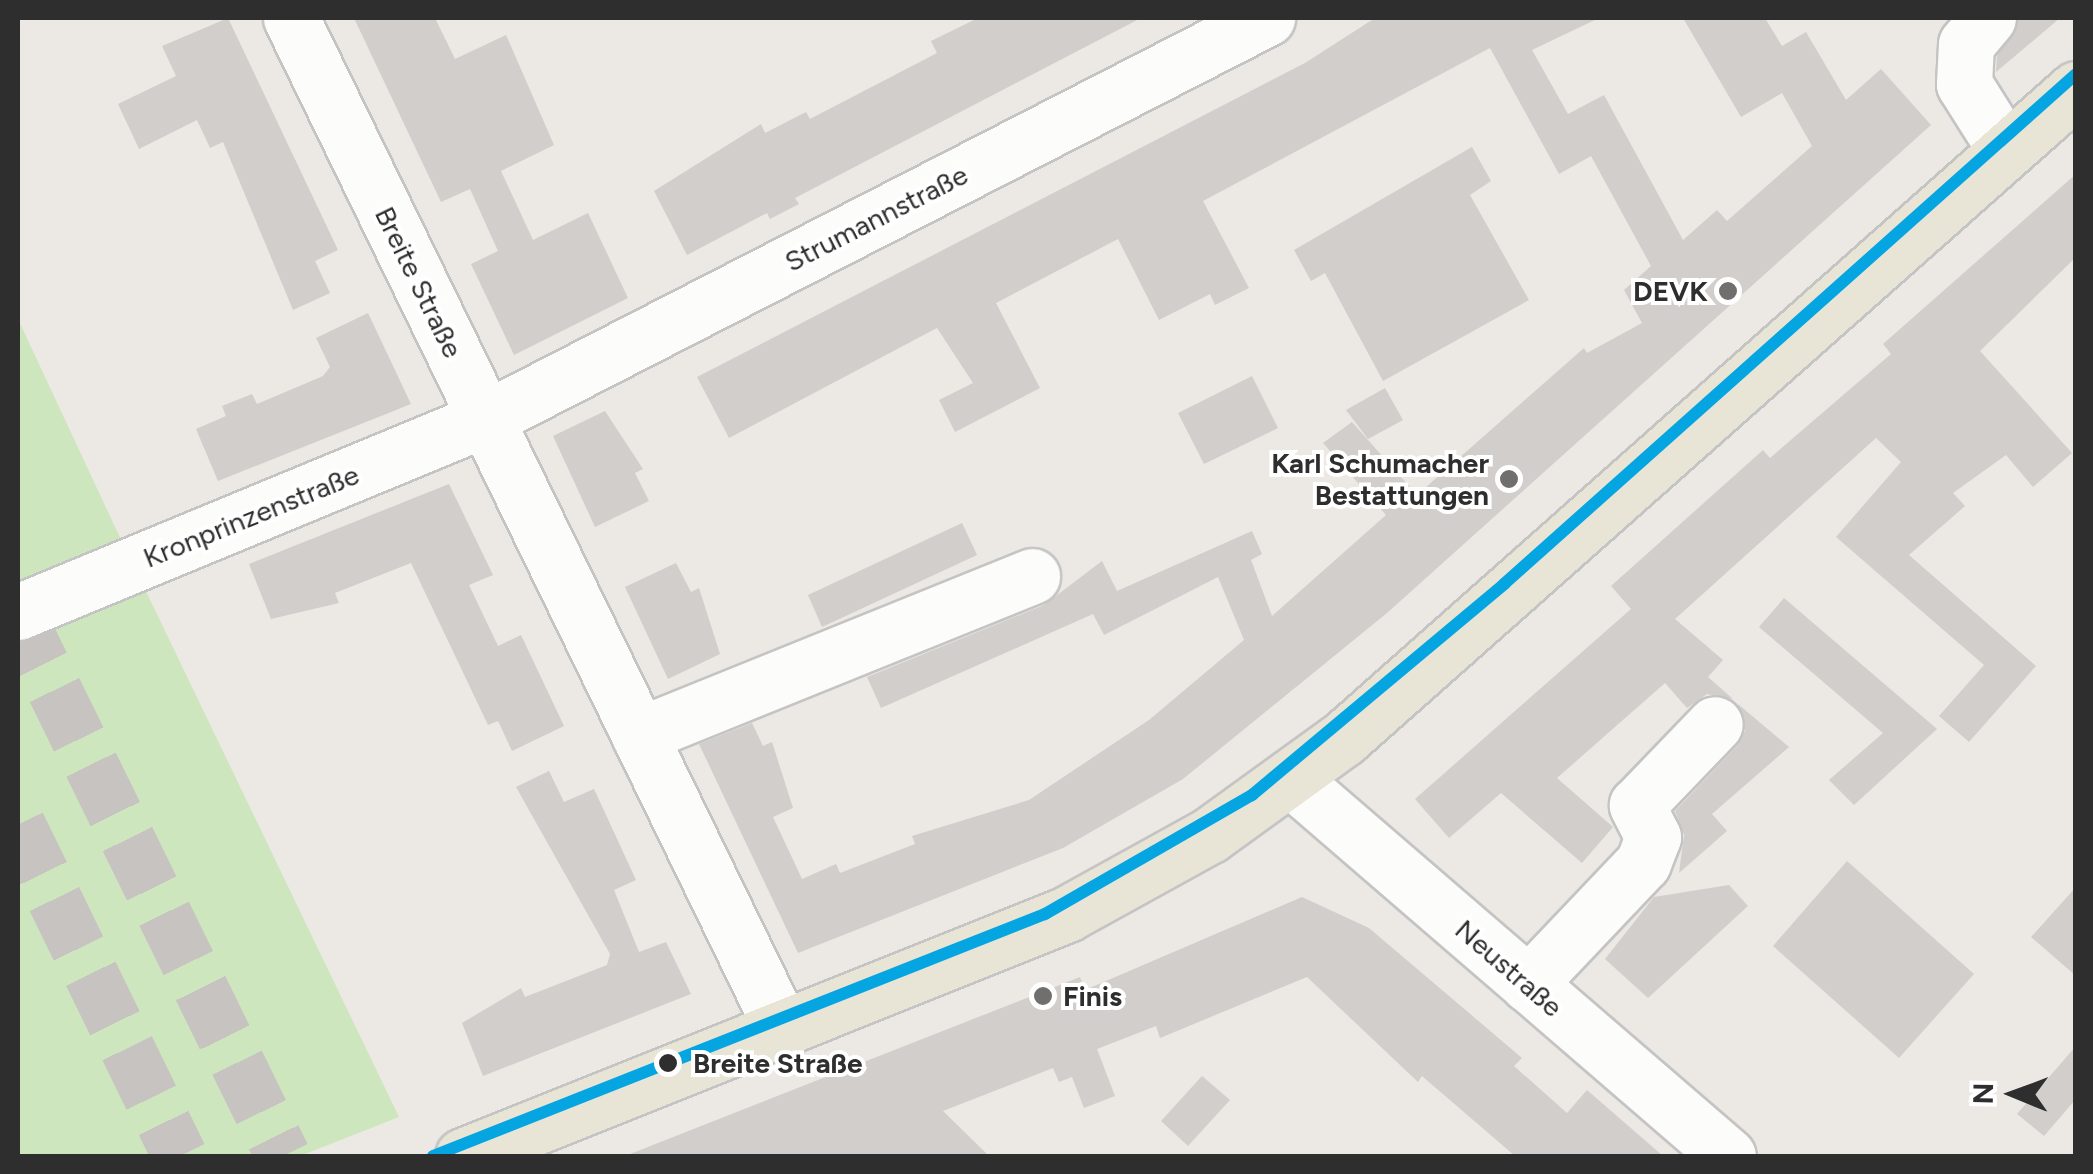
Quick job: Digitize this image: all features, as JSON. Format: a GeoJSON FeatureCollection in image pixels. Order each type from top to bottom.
{"type":"FeatureCollection","features":[{"type":"Feature","properties":{"kind":"main road"},"geometry":{"type":"LineString","coordinates":[[478,1154],[1115,891],[1290,778],[1546,562],[2076,89]]}},
{"type":"Feature","properties":{"kind":"street","name":"Breite Straße"},"geometry":{"type":"LineString","coordinates":[[291,18],[783,1031]]}},
{"type":"Feature","properties":{"kind":"street","name":"Strumannstraße"},"geometry":{"type":"LineString","coordinates":[[486,419],[1267,18]]}},
{"type":"Feature","properties":{"kind":"street"},"geometry":{"type":"LineString","coordinates":[[1988,18],[1966,44],[1964,84],[2006,149]]}},
{"type":"Feature","properties":{"kind":"street","name":"Kronprinzenstraße"},"geometry":{"type":"LineString","coordinates":[[18,612],[486,419]]}},
{"type":"Feature","properties":{"kind":"street"},"geometry":{"type":"LineString","coordinates":[[639,735],[1032,576]]}},
{"type":"Feature","properties":{"kind":"street"},"geometry":{"type":"LineString","coordinates":[[1528,984],[1643,863],[1654,837],[1637,805],[1715,724]]}},
{"type":"Feature","properties":{"kind":"street","name":"Neustraße"},"geometry":{"type":"LineString","coordinates":[[1290,778],[1728,1156]]}},
{"type":"Feature","properties":{"kind":"green space"},"geometry":{"type":"Polygon","coordinates":[[[18,319],[399,1117],[300,1156],[18,1156],[18,319]]]}},
{"type":"Feature","properties":{"kind":"building"},"geometry":{"type":"Polygon","coordinates":[[[228,18],[338,250],[315,261],[330,293],[293,310],[223,142],[210,148],[197,120],[139,149],[118,104],[176,76],[162,46],[228,18]]]}},
{"type":"Feature","properties":{"kind":"building"},"geometry":{"type":"Polygon","coordinates":[[[354,18],[435,18],[455,59],[506,35],[554,145],[501,171],[533,240],[588,213],[628,298],[514,355],[471,264],[498,251],[470,189],[441,202],[354,18]]]}},
{"type":"Feature","properties":{"kind":"building"},"geometry":{"type":"Polygon","coordinates":[[[978,18],[1141,18],[795,198],[799,204],[770,219],[767,213],[687,255],[654,191],[761,124],[765,133],[806,112],[810,119],[937,53],[931,41],[978,18]]]}},
{"type":"Feature","properties":{"kind":"building"},"geometry":{"type":"Polygon","coordinates":[[[1375,18],[1599,18],[1532,50],[1568,114],[1604,95],[1683,240],[1717,210],[1727,221],[1812,146],[1782,93],[1741,117],[1683,18],[1765,18],[1782,46],[1806,32],[1846,100],[1881,69],[1931,125],[1387,613],[1183,779],[1063,848],[798,953],[699,744],[752,723],[763,746],[772,742],[793,808],[773,817],[802,879],[836,864],[840,873],[915,844],[912,836],[1029,800],[1149,720],[1244,640],[1218,577],[1104,635],[1093,614],[881,708],[867,677],[1044,605],[1102,561],[1117,591],[1252,531],[1262,554],[1251,560],[1272,616],[1386,515],[1323,443],[1352,422],[1417,495],[1584,348],[1587,353],[1642,323],[1624,290],[1651,266],[1591,156],[1559,174],[1490,48],[1203,201],[1249,288],[1215,305],[1210,294],[1159,320],[1118,239],[996,303],[1040,388],[955,432],[939,400],[973,383],[937,328],[729,438],[697,377],[1305,63],[1375,18]]]}},
{"type":"Feature","properties":{"kind":"building"},"geometry":{"type":"Polygon","coordinates":[[[2018,18],[2060,18],[1996,72],[1997,56],[2018,18]]]}},
{"type":"Feature","properties":{"kind":"building"},"geometry":{"type":"Polygon","coordinates":[[[1472,147],[1491,181],[1470,195],[1529,300],[1383,381],[1325,273],[1311,281],[1294,250],[1472,147]]]}},
{"type":"Feature","properties":{"kind":"building"},"geometry":{"type":"Polygon","coordinates":[[[2076,174],[2076,257],[1980,351],[2072,453],[2033,487],[2006,455],[1953,493],[1965,506],[1909,555],[2036,666],[1969,742],[1939,716],[1984,665],[1836,537],[1901,462],[1876,438],[1675,619],[1723,660],[1708,677],[1733,699],[1707,694],[1687,708],[1665,683],[1557,778],[1613,827],[1582,863],[1501,793],[1449,838],[1415,799],[1631,609],[1611,586],[1763,450],[1770,458],[1891,354],[1883,344],[2076,174]]]}},
{"type":"Feature","properties":{"kind":"building"},"geometry":{"type":"Polygon","coordinates":[[[368,313],[411,404],[218,481],[196,429],[226,416],[222,406],[252,394],[257,404],[323,376],[330,367],[316,338],[368,313]]]}},
{"type":"Feature","properties":{"kind":"building"},"geometry":{"type":"Polygon","coordinates":[[[1252,376],[1278,428],[1204,464],[1178,413],[1252,376]]]}},
{"type":"Feature","properties":{"kind":"building"},"geometry":{"type":"Polygon","coordinates":[[[1385,388],[1403,420],[1368,439],[1346,410],[1385,388]]]}},
{"type":"Feature","properties":{"kind":"building"},"geometry":{"type":"Polygon","coordinates":[[[605,411],[643,469],[635,473],[649,501],[595,527],[553,436],[605,411]]]}},
{"type":"Feature","properties":{"kind":"building"},"geometry":{"type":"Polygon","coordinates":[[[449,484],[493,575],[469,585],[498,646],[521,635],[564,726],[512,751],[498,721],[488,725],[411,563],[335,593],[339,603],[271,619],[249,564],[449,484]]]}},
{"type":"Feature","properties":{"kind":"building"},"geometry":{"type":"Polygon","coordinates":[[[962,523],[977,555],[822,627],[808,595],[962,523]]]}},
{"type":"Feature","properties":{"kind":"building"},"geometry":{"type":"Polygon","coordinates":[[[676,563],[691,592],[699,588],[720,654],[668,679],[625,587],[676,563]]]}},
{"type":"Feature","properties":{"kind":"building"},"geometry":{"type":"Polygon","coordinates":[[[1784,598],[1937,729],[1854,805],[1829,780],[1883,733],[1759,627],[1784,598]]]}},
{"type":"Feature","properties":{"kind":"building"},"geometry":{"type":"Polygon","coordinates":[[[1738,704],[1789,747],[1712,814],[1727,831],[1679,873],[1684,835],[1675,811],[1738,745],[1745,731],[1738,704]]]}},
{"type":"Feature","properties":{"kind":"building"},"geometry":{"type":"Polygon","coordinates":[[[549,771],[564,802],[594,789],[636,880],[614,890],[639,952],[666,942],[691,994],[483,1076],[462,1023],[521,988],[525,997],[607,965],[610,954],[516,787],[549,771]]]}},
{"type":"Feature","properties":{"kind":"building"},"geometry":{"type":"Polygon","coordinates":[[[1847,861],[1974,974],[1899,1058],[1773,946],[1847,861]]]}},
{"type":"Feature","properties":{"kind":"building"},"geometry":{"type":"Polygon","coordinates":[[[1729,885],[1748,906],[1648,998],[1605,959],[1654,897],[1729,885]]]}},
{"type":"Feature","properties":{"kind":"building"},"geometry":{"type":"Polygon","coordinates":[[[2076,887],[2076,976],[2031,937],[2076,887]]]}},
{"type":"Feature","properties":{"kind":"building"},"geometry":{"type":"Polygon","coordinates":[[[1302,897],[1369,928],[1522,1058],[1514,1066],[1567,1113],[1587,1090],[1663,1156],[1515,1156],[1422,1076],[1418,1082],[1307,977],[1160,1038],[1156,1026],[1097,1049],[1115,1096],[1084,1108],[1072,1077],[1059,1082],[1053,1068],[943,1111],[989,1156],[625,1156],[1080,977],[1085,990],[1302,897]]]}},
{"type":"Feature","properties":{"kind":"building"},"geometry":{"type":"Polygon","coordinates":[[[2076,1046],[2076,1099],[2044,1136],[2017,1114],[2076,1046]]]}},
{"type":"Feature","properties":{"kind":"building"},"geometry":{"type":"Polygon","coordinates":[[[1202,1076],[1230,1100],[1188,1146],[1161,1121],[1202,1076]]]}},
{"type":"Feature","properties":{"kind":"tunnel"},"geometry":{"type":"LineString","coordinates":[[18,615],[283,1156]]}},
{"type":"Feature","properties":{"kind":"tunnel"},"geometry":{"type":"LineString","coordinates":[[18,824],[180,1156]]}},
{"type":"Feature","properties":{"kind":"transit line"},"geometry":{"type":"LineString","coordinates":[[433,1156],[1045,914],[1252,795],[1504,584],[2076,74]]}},
{"type":"Feature","properties":{"kind":"place","name":"DEVK"},"geometry":{"type":"Point","coordinates":[1728,291]}},
{"type":"Feature","properties":{"kind":"place","name":"Karl Schumacher Bestattungen"},"geometry":{"type":"Point","coordinates":[1509,479]}},
{"type":"Feature","properties":{"kind":"place","name":"Finis"},"geometry":{"type":"Point","coordinates":[1043,996]}},
{"type":"Feature","properties":{"kind":"place","name":"Breite Straße"},"geometry":{"type":"Point","coordinates":[668,1063]}}]}
